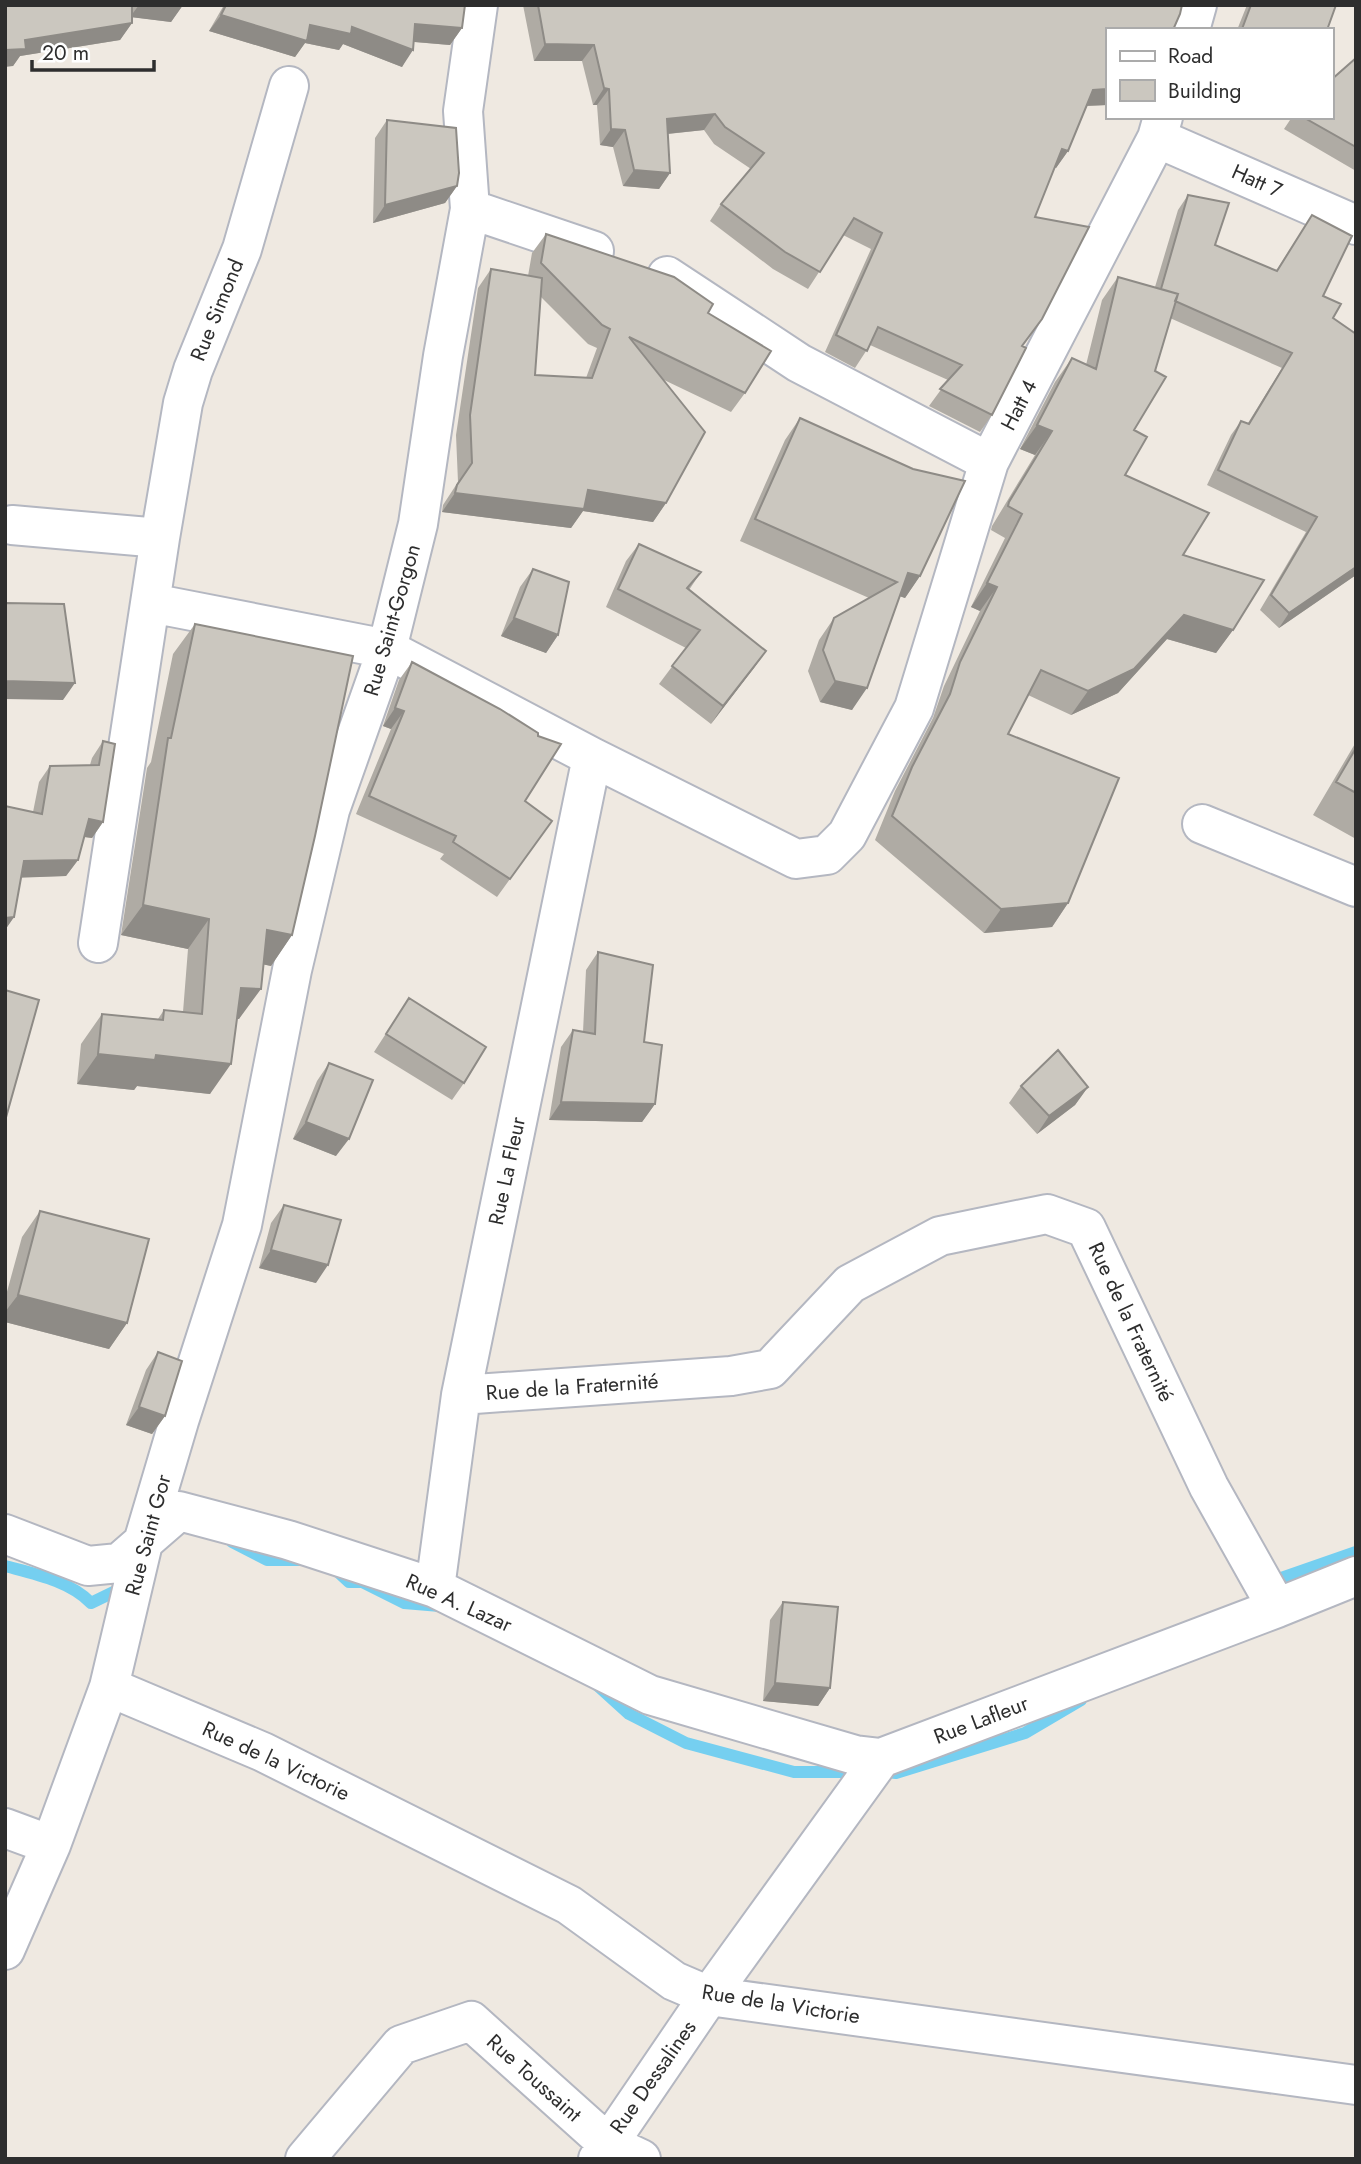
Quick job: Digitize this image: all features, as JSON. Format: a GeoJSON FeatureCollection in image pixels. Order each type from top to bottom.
{"type":"FeatureCollection","features":[{"type":"Feature","properties":{"kind":"street","name":"Rue Saint-Gorgon"},"geometry":{"type":"LineString","coordinates":[[242,1224],[292,970],[330,810],[387,649],[418,524],[443,356],[470,209],[463,111],[478,5]]}},
{"type":"Feature","properties":{"kind":"street"},"geometry":{"type":"LineString","coordinates":[[1191,28],[1197,5]]}},
{"type":"Feature","properties":{"kind":"street","name":"Rue Simond"},"geometry":{"type":"LineString","coordinates":[[98,943],[183,403],[193,370],[242,249],[289,86]]}},
{"type":"Feature","properties":{"kind":"street","name":"Hatt 7"},"geometry":{"type":"LineString","coordinates":[[1160,127],[1356,225]]}},
{"type":"Feature","properties":{"kind":"street","name":"Hatt 4"},"geometry":{"type":"LineString","coordinates":[[151,603],[387,649],[592,757],[796,859],[827,855],[847,835],[914,708],[989,462],[1160,127]]}},
{"type":"Feature","properties":{"kind":"street"},"geometry":{"type":"LineString","coordinates":[[470,209],[670,277],[799,363],[989,462]]}},
{"type":"Feature","properties":{"kind":"street"},"geometry":{"type":"LineString","coordinates":[[12,525],[160,538]]}},
{"type":"Feature","properties":{"kind":"street","name":"Rue La Fleur"},"geometry":{"type":"LineString","coordinates":[[435,1588],[461,1395],[592,757]]}},
{"type":"Feature","properties":{"kind":"street"},"geometry":{"type":"LineString","coordinates":[[1202,824],[1356,887]]}},
{"type":"Feature","properties":{"kind":"street","name":"Rue de la Fraternité"},"geometry":{"type":"LineString","coordinates":[[461,1395],[731,1376],[770,1369],[850,1284],[940,1236],[1047,1214],[1086,1228],[1209,1487],[1277,1608]]}},
{"type":"Feature","properties":{"kind":"street","name":"Rue Saint Gor"},"geometry":{"type":"LineString","coordinates":[[5,1950],[51,1845],[109,1687],[145,1539],[179,1421],[242,1224]]}},
{"type":"Feature","properties":{"kind":"street","name":"Rue A. Lazar"},"geometry":{"type":"LineString","coordinates":[[5,1534],[89,1566],[119,1563],[179,1511],[289,1540],[435,1588],[650,1695],[855,1755],[881,1758]]}},
{"type":"Feature","properties":{"kind":"street","name":"Rue Lafleur"},"geometry":{"type":"LineString","coordinates":[[881,1758],[1356,1576]]}},
{"type":"Feature","properties":{"kind":"street","name":"Rue de la Victorie"},"geometry":{"type":"LineString","coordinates":[[109,1687],[263,1752],[569,1905],[674,1981],[709,1996],[1356,2085]]}},
{"type":"Feature","properties":{"kind":"street"},"geometry":{"type":"LineString","coordinates":[[709,1996],[881,1758]]}},
{"type":"Feature","properties":{"kind":"street"},"geometry":{"type":"LineString","coordinates":[[5,1828],[51,1845]]}},
{"type":"Feature","properties":{"kind":"street","name":"Rue Dessalines"},"geometry":{"type":"LineString","coordinates":[[603,2151],[709,1996]]}},
{"type":"Feature","properties":{"kind":"street","name":"Rue Toussaint"},"geometry":{"type":"LineString","coordinates":[[305,2159],[401,2045],[471,2021],[603,2151]]}},
{"type":"Feature","properties":{"kind":"street"},"geometry":{"type":"LineString","coordinates":[[603,2151],[641,2159]]}},
{"type":"Feature","properties":{"kind":"building"},"geometry":{"type":"Polygon","coordinates":[[[5,5],[132,5],[132,23],[25,40],[26,49],[5,50],[5,5]]]}},
{"type":"Feature","properties":{"kind":"building"},"geometry":{"type":"Polygon","coordinates":[[[226,5],[465,5],[462,28],[415,24],[413,50],[352,27],[351,34],[310,25],[307,41],[221,15],[226,5]]]}},
{"type":"Feature","properties":{"kind":"building"},"geometry":{"type":"Polygon","coordinates":[[[538,5],[1182,5],[1174,28],[1106,28],[1106,89],[1093,90],[1068,151],[1062,149],[1035,217],[1089,227],[1042,319],[1022,346],[1026,348],[992,415],[940,389],[962,365],[878,327],[867,351],[836,335],[882,233],[854,218],[820,272],[785,252],[721,204],[764,153],[725,127],[715,114],[667,119],[670,173],[634,170],[625,130],[611,129],[609,89],[604,88],[594,45],[545,44],[538,5]]]}},
{"type":"Feature","properties":{"kind":"building"},"geometry":{"type":"Polygon","coordinates":[[[1251,5],[1336,5],[1328,28],[1242,28],[1251,5]]]}},
{"type":"Feature","properties":{"kind":"building"},"geometry":{"type":"Polygon","coordinates":[[[1356,58],[1356,147],[1307,119],[1333,119],[1333,78],[1356,58]]]}},
{"type":"Feature","properties":{"kind":"building"},"geometry":{"type":"Polygon","coordinates":[[[387,120],[456,128],[459,173],[457,186],[385,205],[387,120]]]}},
{"type":"Feature","properties":{"kind":"building"},"geometry":{"type":"Polygon","coordinates":[[[1188,195],[1229,203],[1215,245],[1277,271],[1312,215],[1352,236],[1323,296],[1341,304],[1333,318],[1356,334],[1356,567],[1289,613],[1271,595],[1317,517],[1218,470],[1241,421],[1249,424],[1292,353],[1175,301],[1178,294],[1161,289],[1188,195]]]}},
{"type":"Feature","properties":{"kind":"building"},"geometry":{"type":"Polygon","coordinates":[[[546,234],[674,277],[713,304],[708,313],[771,351],[745,393],[629,337],[705,432],[666,503],[588,490],[584,509],[455,493],[457,485],[472,463],[470,415],[491,269],[542,278],[535,375],[592,378],[610,329],[602,325],[541,263],[546,234]]]}},
{"type":"Feature","properties":{"kind":"building"},"geometry":{"type":"Polygon","coordinates":[[[1118,277],[1178,294],[1155,371],[1166,377],[1134,430],[1147,437],[1125,475],[1209,513],[1183,555],[1264,580],[1233,630],[1184,615],[1134,669],[1088,691],[1041,670],[1008,734],[1119,778],[1068,903],[1001,909],[892,816],[912,767],[950,694],[960,662],[997,587],[987,583],[1022,514],[1008,506],[1009,502],[1052,431],[1037,425],[1072,358],[1096,369],[1118,277]]]}},
{"type":"Feature","properties":{"kind":"building"},"geometry":{"type":"Polygon","coordinates":[[[800,418],[913,469],[965,481],[920,576],[908,573],[867,688],[835,681],[823,650],[834,618],[897,582],[755,519],[800,418]]]}},
{"type":"Feature","properties":{"kind":"building"},"geometry":{"type":"Polygon","coordinates":[[[639,544],[701,572],[687,588],[766,651],[723,706],[672,666],[700,630],[618,589],[639,544]]]}},
{"type":"Feature","properties":{"kind":"building"},"geometry":{"type":"Polygon","coordinates":[[[533,569],[569,582],[558,635],[514,618],[533,569]]]}},
{"type":"Feature","properties":{"kind":"building"},"geometry":{"type":"Polygon","coordinates":[[[5,603],[64,604],[75,683],[5,681],[5,603]]]}},
{"type":"Feature","properties":{"kind":"building"},"geometry":{"type":"Polygon","coordinates":[[[195,624],[353,656],[292,935],[267,930],[261,989],[241,988],[231,1064],[156,1055],[155,1060],[98,1054],[102,1014],[163,1020],[164,1010],[202,1014],[209,919],[143,905],[168,738],[171,738],[195,624]]]}},
{"type":"Feature","properties":{"kind":"building"},"geometry":{"type":"Polygon","coordinates":[[[412,662],[500,709],[538,733],[538,736],[561,744],[525,801],[552,821],[510,879],[453,842],[456,836],[369,796],[404,711],[395,708],[412,662]]]}},
{"type":"Feature","properties":{"kind":"building"},"geometry":{"type":"Polygon","coordinates":[[[103,741],[115,744],[103,822],[89,819],[78,860],[24,861],[14,917],[5,918],[5,806],[42,814],[50,766],[99,765],[103,741]]]}},
{"type":"Feature","properties":{"kind":"building"},"geometry":{"type":"Polygon","coordinates":[[[1356,748],[1356,793],[1336,782],[1356,748]]]}},
{"type":"Feature","properties":{"kind":"building"},"geometry":{"type":"Polygon","coordinates":[[[598,952],[653,965],[644,1042],[662,1045],[655,1104],[561,1102],[573,1030],[595,1034],[598,952]]]}},
{"type":"Feature","properties":{"kind":"building"},"geometry":{"type":"Polygon","coordinates":[[[5,990],[39,1000],[5,1121],[5,990]]]}},
{"type":"Feature","properties":{"kind":"building"},"geometry":{"type":"Polygon","coordinates":[[[409,998],[486,1047],[464,1083],[386,1034],[409,998]]]}},
{"type":"Feature","properties":{"kind":"building"},"geometry":{"type":"Polygon","coordinates":[[[1058,1050],[1088,1087],[1049,1116],[1021,1086],[1058,1050]]]}},
{"type":"Feature","properties":{"kind":"building"},"geometry":{"type":"Polygon","coordinates":[[[329,1063],[373,1080],[349,1139],[306,1122],[329,1063]]]}},
{"type":"Feature","properties":{"kind":"building"},"geometry":{"type":"Polygon","coordinates":[[[284,1205],[341,1220],[328,1265],[271,1250],[284,1205]]]}},
{"type":"Feature","properties":{"kind":"building"},"geometry":{"type":"Polygon","coordinates":[[[40,1211],[149,1239],[127,1323],[18,1295],[40,1211]]]}},
{"type":"Feature","properties":{"kind":"building"},"geometry":{"type":"Polygon","coordinates":[[[158,1352],[182,1361],[165,1416],[139,1407],[158,1352]]]}},
{"type":"Feature","properties":{"kind":"building"},"geometry":{"type":"Polygon","coordinates":[[[783,1602],[838,1607],[830,1688],[775,1683],[783,1602]]]}},
{"type":"Feature","properties":{"kind":"waterway"},"geometry":{"type":"LineString","coordinates":[[232,1542],[267,1560],[304,1560]]}},
{"type":"Feature","properties":{"kind":"waterway"},"geometry":{"type":"LineString","coordinates":[[1267,1583],[1356,1552]]}},
{"type":"Feature","properties":{"kind":"waterway"},"geometry":{"type":"LineString","coordinates":[[5,1566],[62,1584],[83,1595],[91,1603],[124,1587]]}},
{"type":"Feature","properties":{"kind":"waterway"},"geometry":{"type":"LineString","coordinates":[[335,1569],[349,1582],[362,1582],[404,1603],[440,1606]]}},
{"type":"Feature","properties":{"kind":"waterway"},"geometry":{"type":"LineString","coordinates":[[597,1685],[629,1714],[686,1743],[794,1772],[861,1772]]}},
{"type":"Feature","properties":{"kind":"waterway"},"geometry":{"type":"LineString","coordinates":[[886,1772],[896,1773],[1025,1733],[1081,1700]]}}]}
